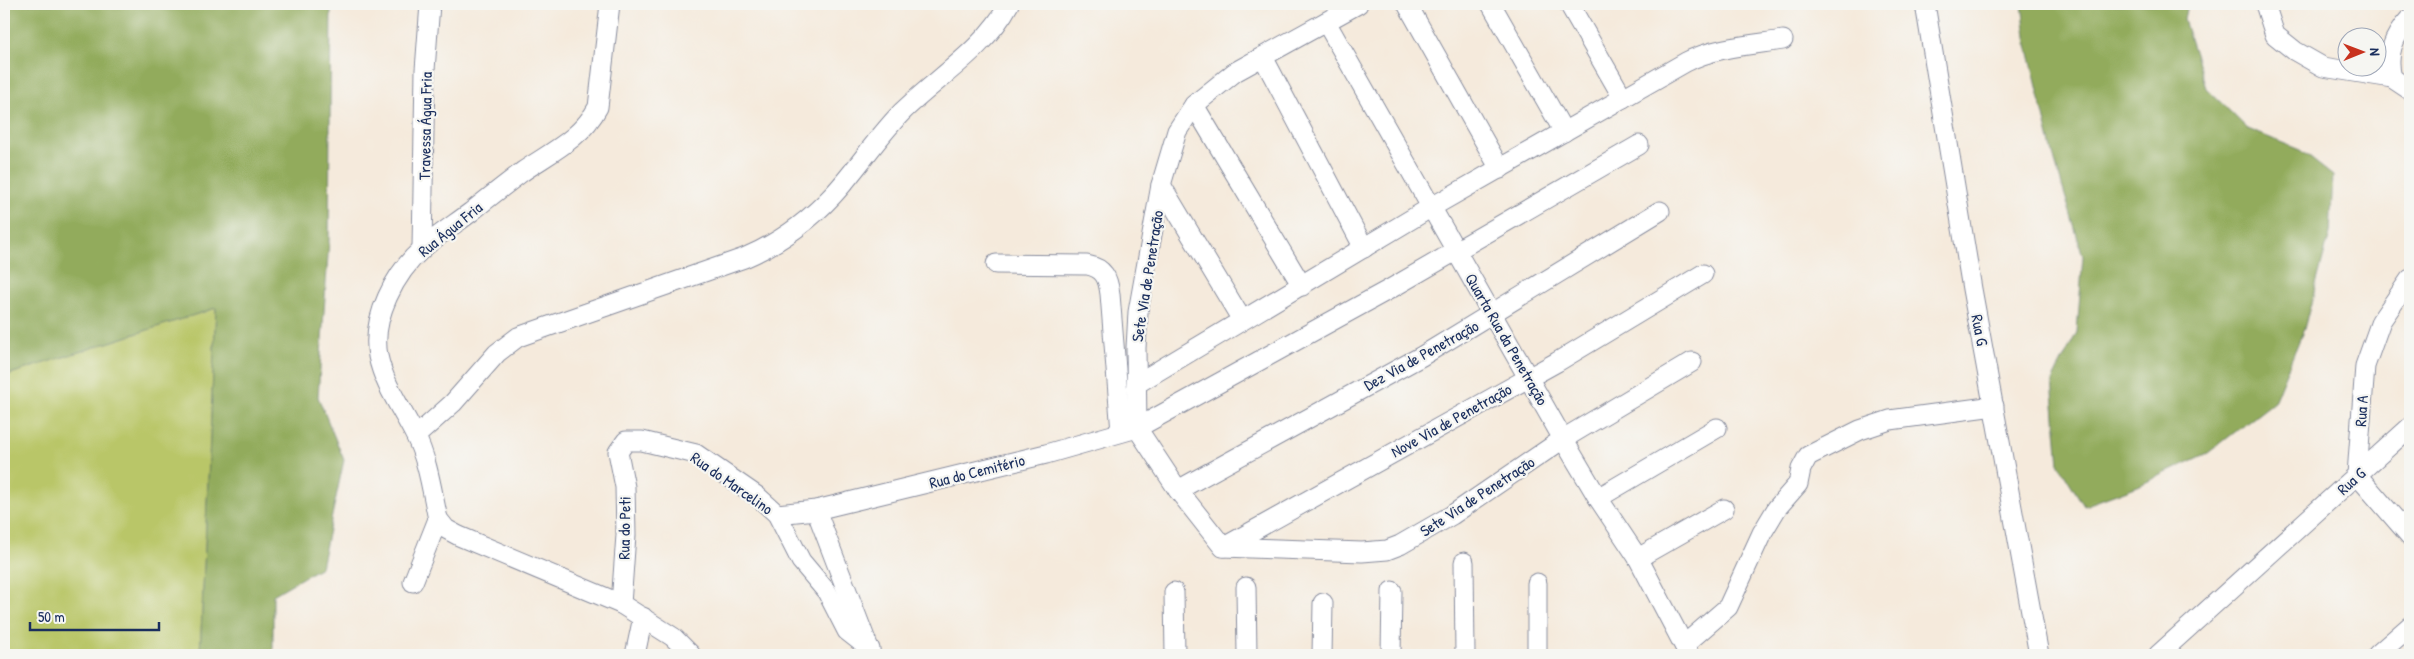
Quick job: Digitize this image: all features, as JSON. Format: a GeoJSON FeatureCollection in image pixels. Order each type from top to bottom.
{"type":"FeatureCollection","features":[{"type":"Feature","properties":{"kind":"street","name":"Travessa Água Fria"},"geometry":{"type":"LineString","coordinates":[[422,249],[426,70],[430,4]]}},
{"type":"Feature","properties":{"kind":"street","name":"Rua Água Fria"},"geometry":{"type":"LineString","coordinates":[[438,519],[416,436],[398,407],[383,373],[378,356],[377,334],[384,306],[400,275],[422,249],[524,172],[557,151],[580,133],[591,121],[598,107],[610,4]]}},
{"type":"Feature","properties":{"kind":"street"},"geometry":{"type":"LineString","coordinates":[[416,436],[453,403],[497,353],[518,337],[744,258],[771,245],[805,221],[833,195],[861,158],[901,113],[984,38],[1002,16],[1008,4]]}},
{"type":"Feature","properties":{"kind":"street","name":"Sete Via de Penetração"},"geometry":{"type":"LineString","coordinates":[[1129,430],[1138,383],[1136,348],[1138,312],[1160,185],[1177,130],[1194,105],[1235,72],[1358,4]]}},
{"type":"Feature","properties":{"kind":"street"},"geometry":{"type":"LineString","coordinates":[[1407,4],[1500,169]]}},
{"type":"Feature","properties":{"kind":"street"},"geometry":{"type":"LineString","coordinates":[[1491,4],[1564,132]]}},
{"type":"Feature","properties":{"kind":"street"},"geometry":{"type":"LineString","coordinates":[[1568,4],[1623,98]]}},
{"type":"Feature","properties":{"kind":"street","name":"Rua G"},"geometry":{"type":"LineString","coordinates":[[1925,4],[1970,280],[2039,655]]}},
{"type":"Feature","properties":{"kind":"street"},"geometry":{"type":"LineString","coordinates":[[2266,4],[2275,35],[2295,51],[2323,67],[2392,78],[2410,90]]}},
{"type":"Feature","properties":{"kind":"street"},"geometry":{"type":"LineString","coordinates":[[2392,78],[2388,65],[2391,46],[2410,18]]}},
{"type":"Feature","properties":{"kind":"street","name":"Quarta Rua da Penetração"},"geometry":{"type":"LineString","coordinates":[[1326,22],[1430,208],[1457,250],[1563,440],[1598,498],[1638,558],[1686,650]]}},
{"type":"Feature","properties":{"kind":"street"},"geometry":{"type":"LineString","coordinates":[[1138,383],[1430,208],[1696,56],[1784,40]]}},
{"type":"Feature","properties":{"kind":"street"},"geometry":{"type":"LineString","coordinates":[[1262,57],[1364,248]]}},
{"type":"Feature","properties":{"kind":"street"},"geometry":{"type":"LineString","coordinates":[[1194,105],[1302,286]]}},
{"type":"Feature","properties":{"kind":"street","name":"Rua do Cemitério"},"geometry":{"type":"LineString","coordinates":[[777,514],[816,510],[1037,456],[1129,430],[1457,250],[1639,145]]}},
{"type":"Feature","properties":{"kind":"street"},"geometry":{"type":"LineString","coordinates":[[1160,185],[1242,320]]}},
{"type":"Feature","properties":{"kind":"street","name":"Dez Via de Penetração"},"geometry":{"type":"LineString","coordinates":[[1178,490],[1422,356],[1660,211]]}},
{"type":"Feature","properties":{"kind":"street"},"geometry":{"type":"LineString","coordinates":[[996,264],[1087,265],[1100,268],[1106,276],[1110,294],[1129,430],[1223,547]]}},
{"type":"Feature","properties":{"kind":"street","name":"Nove Via de Penetração"},"geometry":{"type":"LineString","coordinates":[[1223,547],[1528,376],[1703,274]]}},
{"type":"Feature","properties":{"kind":"street","name":"Rua A"},"geometry":{"type":"LineString","coordinates":[[2357,475],[2365,366],[2381,321],[2410,279]]}},
{"type":"Feature","properties":{"kind":"street","name":"Sete Via de Penetração"},"geometry":{"type":"LineString","coordinates":[[1223,547],[1362,552],[1387,550],[1422,534],[1563,440],[1692,362]]}},
{"type":"Feature","properties":{"kind":"street"},"geometry":{"type":"LineString","coordinates":[[1686,650],[1728,607],[1762,533],[1777,508],[1798,484],[1801,469],[1808,456],[1860,430],[1890,420],[1994,406]]}},
{"type":"Feature","properties":{"kind":"street"},"geometry":{"type":"LineString","coordinates":[[1598,498],[1717,428]]}},
{"type":"Feature","properties":{"kind":"street","name":"Rua G"},"geometry":{"type":"LineString","coordinates":[[2158,655],[2410,428]]}},
{"type":"Feature","properties":{"kind":"street","name":"Rua do Marcelino"},"geometry":{"type":"LineString","coordinates":[[618,452],[624,442],[632,440],[696,454],[757,496],[777,514],[801,561],[827,592],[842,623],[856,640],[870,652]]}},
{"type":"Feature","properties":{"kind":"street","name":"Rua do Peti"},"geometry":{"type":"LineString","coordinates":[[618,452],[625,487],[626,535],[621,604]]}},
{"type":"Feature","properties":{"kind":"street"},"geometry":{"type":"LineString","coordinates":[[2357,475],[2410,536]]}},
{"type":"Feature","properties":{"kind":"street"},"geometry":{"type":"LineString","coordinates":[[1638,558],[1724,509]]}},
{"type":"Feature","properties":{"kind":"street"},"geometry":{"type":"LineString","coordinates":[[816,510],[870,652]]}},
{"type":"Feature","properties":{"kind":"street"},"geometry":{"type":"LineString","coordinates":[[413,582],[438,519],[450,532],[621,604],[643,616],[673,637],[692,655]]}},
{"type":"Feature","properties":{"kind":"street"},"geometry":{"type":"LineString","coordinates":[[1464,562],[1465,655]]}},
{"type":"Feature","properties":{"kind":"street"},"geometry":{"type":"LineString","coordinates":[[1537,583],[1537,655]]}},
{"type":"Feature","properties":{"kind":"street"},"geometry":{"type":"LineString","coordinates":[[1246,587],[1247,655]]}},
{"type":"Feature","properties":{"kind":"street"},"geometry":{"type":"LineString","coordinates":[[1391,655],[1392,591]]}},
{"type":"Feature","properties":{"kind":"street"},"geometry":{"type":"LineString","coordinates":[[1174,592],[1175,655]]}},
{"type":"Feature","properties":{"kind":"street"},"geometry":{"type":"LineString","coordinates":[[1322,655],[1323,603]]}},
{"type":"Feature","properties":{"kind":"street"},"geometry":{"type":"LineString","coordinates":[[635,655],[643,616]]}},
{"type":"Feature","properties":{"kind":"street"},"geometry":{"type":"LineString","coordinates":[[2377,655],[2410,626]]}},
{"type":"Feature","properties":{"kind":"green space"},"geometry":{"type":"Polygon","coordinates":[[[4,4],[331,4],[329,241],[318,397],[344,460],[321,567],[273,595],[273,655],[200,655],[216,308],[4,376],[4,4]]]}},
{"type":"Feature","properties":{"kind":"green space"},"geometry":{"type":"Polygon","coordinates":[[[2022,4],[2187,4],[2184,20],[2206,88],[2248,129],[2300,150],[2333,176],[2330,233],[2304,329],[2274,402],[2208,453],[2138,486],[2084,506],[2059,465],[2052,381],[2077,332],[2083,256],[2055,162],[2027,45],[2022,4]]]}},
{"type":"Feature","properties":{"kind":"green space"},"geometry":{"type":"Polygon","coordinates":[[[216,308],[200,655],[4,655],[4,376],[216,308]]]}}]}
